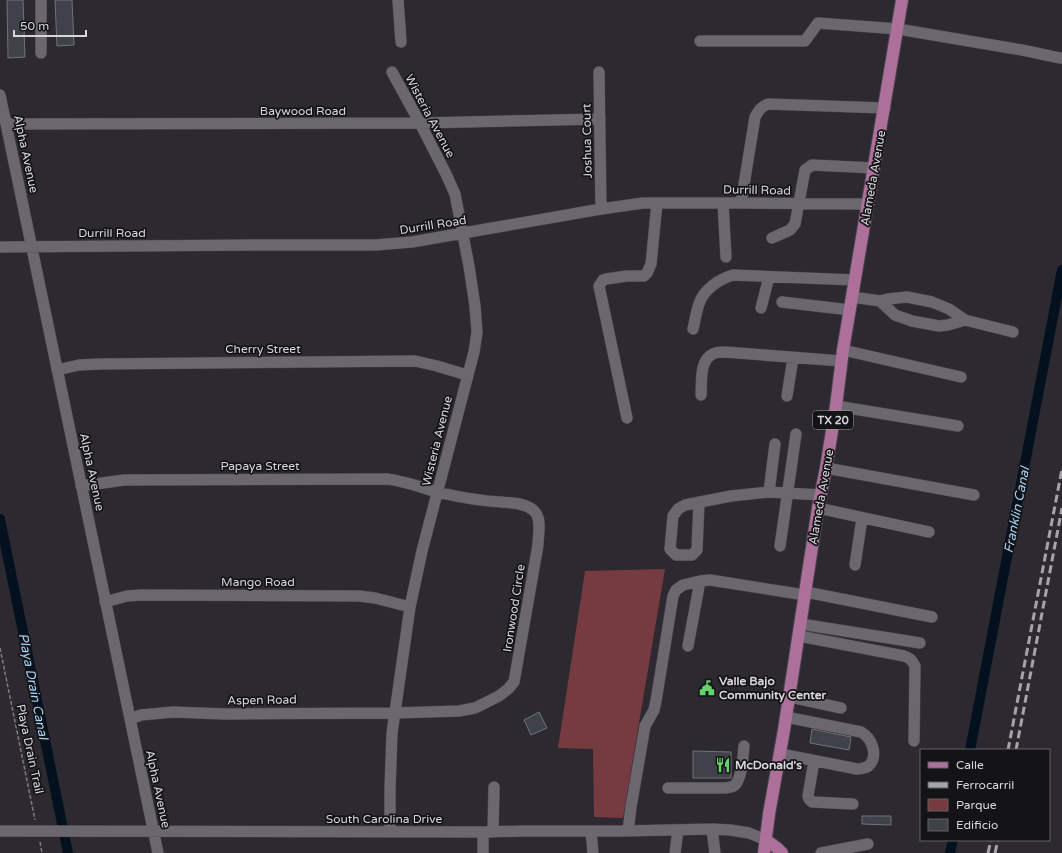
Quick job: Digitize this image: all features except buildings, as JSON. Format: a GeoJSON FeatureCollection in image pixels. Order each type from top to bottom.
{"type":"FeatureCollection","features":[{"type":"Feature","properties":{"kind":"main road","name":"Alameda Avenue"},"geometry":{"type":"LineString","coordinates":[[764,853],[769,814],[781,754],[790,697],[818,508],[836,406],[842,355],[885,108],[902,0]]}},
{"type":"Feature","properties":{"kind":"main road"},"geometry":{"type":"LineString","coordinates":[[766,840],[782,853]]}},
{"type":"Feature","properties":{"kind":"street"},"geometry":{"type":"LineString","coordinates":[[41,0],[41,53]]}},
{"type":"Feature","properties":{"kind":"street"},"geometry":{"type":"LineString","coordinates":[[398,0],[401,42]]}},
{"type":"Feature","properties":{"kind":"street"},"geometry":{"type":"LineString","coordinates":[[700,41],[805,41],[818,23],[898,29],[1060,58]]}},
{"type":"Feature","properties":{"kind":"street","name":"Wisteria Avenue"},"geometry":{"type":"LineString","coordinates":[[390,831],[391,754],[395,713],[410,607],[422,551],[474,352],[477,332],[469,266],[455,194],[420,123],[392,72]]}},
{"type":"Feature","properties":{"kind":"street","name":"Joshua Court"},"geometry":{"type":"LineString","coordinates":[[599,72],[601,209]]}},
{"type":"Feature","properties":{"kind":"street","name":"Alpha Avenue"},"geometry":{"type":"LineString","coordinates":[[0,95],[158,853]]}},
{"type":"Feature","properties":{"kind":"street"},"geometry":{"type":"LineString","coordinates":[[741,203],[755,117],[759,110],[764,106],[768,104],[885,108]]}},
{"type":"Feature","properties":{"kind":"street","name":"Baywood Road"},"geometry":{"type":"LineString","coordinates":[[6,124],[420,123],[600,119]]}},
{"type":"Feature","properties":{"kind":"street"},"geometry":{"type":"LineString","coordinates":[[772,238],[793,227],[795,224],[805,170],[812,165],[874,168]]}},
{"type":"Feature","properties":{"kind":"street"},"geometry":{"type":"LineString","coordinates":[[627,418],[599,286],[603,280],[606,279],[627,276],[644,276],[647,273],[651,264],[657,203]]}},
{"type":"Feature","properties":{"kind":"street","name":"Durrill Road"},"geometry":{"type":"LineString","coordinates":[[0,246],[31,247],[257,244],[375,245],[412,242],[601,209],[657,203],[868,204]]}},
{"type":"Feature","properties":{"kind":"street"},"geometry":{"type":"LineString","coordinates":[[723,203],[726,258]]}},
{"type":"Feature","properties":{"kind":"street"},"geometry":{"type":"LineString","coordinates":[[693,329],[699,302],[706,291],[717,282],[732,275],[855,280]]}},
{"type":"Feature","properties":{"kind":"street"},"geometry":{"type":"LineString","coordinates":[[761,308],[769,276]]}},
{"type":"Feature","properties":{"kind":"street"},"geometry":{"type":"LineString","coordinates":[[852,297],[880,301],[907,297],[932,302],[950,309],[965,320],[1013,332]]}},
{"type":"Feature","properties":{"kind":"street"},"geometry":{"type":"LineString","coordinates":[[880,301],[896,315],[912,321],[940,326],[965,320]]}},
{"type":"Feature","properties":{"kind":"street"},"geometry":{"type":"LineString","coordinates":[[782,302],[850,310]]}},
{"type":"Feature","properties":{"kind":"street"},"geometry":{"type":"LineString","coordinates":[[701,395],[703,365],[708,357],[714,353],[725,352],[793,358],[842,355],[961,377]]}},
{"type":"Feature","properties":{"kind":"street"},"geometry":{"type":"LineString","coordinates":[[787,396],[793,358]]}},
{"type":"Feature","properties":{"kind":"street","name":"Cherry Street"},"geometry":{"type":"LineString","coordinates":[[57,370],[79,365],[100,364],[415,361],[467,375]]}},
{"type":"Feature","properties":{"kind":"street"},"geometry":{"type":"LineString","coordinates":[[836,406],[958,426]]}},
{"type":"Feature","properties":{"kind":"street"},"geometry":{"type":"LineString","coordinates":[[780,546],[796,434]]}},
{"type":"Feature","properties":{"kind":"street"},"geometry":{"type":"LineString","coordinates":[[769,492],[775,444]]}},
{"type":"Feature","properties":{"kind":"street"},"geometry":{"type":"LineString","coordinates":[[826,468],[974,495]]}},
{"type":"Feature","properties":{"kind":"street","name":"Papaya Street"},"geometry":{"type":"LineString","coordinates":[[81,486],[124,480],[387,479],[416,485],[437,492]]}},
{"type":"Feature","properties":{"kind":"street","name":"Ironwood Circle"},"geometry":{"type":"LineString","coordinates":[[395,713],[459,711],[475,708],[499,696],[508,689],[514,682],[518,662],[538,545],[538,517],[532,510],[520,504],[477,500],[437,492]]}},
{"type":"Feature","properties":{"kind":"street"},"geometry":{"type":"LineString","coordinates":[[699,502],[696,550],[692,556],[676,555],[670,550],[673,516],[678,509],[699,502],[731,496],[769,492],[821,495]]}},
{"type":"Feature","properties":{"kind":"street"},"geometry":{"type":"LineString","coordinates":[[818,508],[929,532]]}},
{"type":"Feature","properties":{"kind":"street"},"geometry":{"type":"LineString","coordinates":[[855,566],[862,518]]}},
{"type":"Feature","properties":{"kind":"street"},"geometry":{"type":"LineString","coordinates":[[628,831],[645,726],[654,710],[673,596],[676,590],[683,585],[710,580],[806,593],[932,618]]}},
{"type":"Feature","properties":{"kind":"street"},"geometry":{"type":"LineString","coordinates":[[688,646],[700,581]]}},
{"type":"Feature","properties":{"kind":"street","name":"Mango Road"},"geometry":{"type":"LineString","coordinates":[[106,602],[127,596],[142,595],[359,596],[375,598],[410,607]]}},
{"type":"Feature","properties":{"kind":"street"},"geometry":{"type":"LineString","coordinates":[[800,630],[920,644]]}},
{"type":"Feature","properties":{"kind":"street"},"geometry":{"type":"LineString","coordinates":[[800,630],[904,656],[913,661],[915,666],[914,741]]}},
{"type":"Feature","properties":{"kind":"street"},"geometry":{"type":"LineString","coordinates":[[790,697],[841,708]]}},
{"type":"Feature","properties":{"kind":"street","name":"Aspen Road"},"geometry":{"type":"LineString","coordinates":[[130,719],[141,715],[173,712],[225,714],[395,713]]}},
{"type":"Feature","properties":{"kind":"street"},"geometry":{"type":"LineString","coordinates":[[781,754],[814,762],[858,769],[866,767],[871,763],[873,757],[874,749],[870,739],[862,732],[786,718]]}},
{"type":"Feature","properties":{"kind":"street"},"geometry":{"type":"LineString","coordinates":[[668,788],[726,788],[734,786],[737,783],[740,774],[744,746]]}},
{"type":"Feature","properties":{"kind":"street"},"geometry":{"type":"LineString","coordinates":[[814,762],[808,796],[809,799],[812,802],[853,804]]}},
{"type":"Feature","properties":{"kind":"street"},"geometry":{"type":"LineString","coordinates":[[483,853],[488,832],[494,787]]}},
{"type":"Feature","properties":{"kind":"street"},"geometry":{"type":"LineString","coordinates":[[712,829],[715,853]]}},
{"type":"Feature","properties":{"kind":"street","name":"South Carolina Drive"},"geometry":{"type":"LineString","coordinates":[[0,831],[488,832],[712,829],[749,833],[766,840]]}},
{"type":"Feature","properties":{"kind":"street"},"geometry":{"type":"LineString","coordinates":[[675,853],[678,830]]}},
{"type":"Feature","properties":{"kind":"street"},"geometry":{"type":"LineString","coordinates":[[591,831],[593,853]]}},
{"type":"Feature","properties":{"kind":"street"},"geometry":{"type":"LineString","coordinates":[[821,853],[868,844]]}},
{"type":"Feature","properties":{"kind":"path","name":"Playa Drain Trail"},"geometry":{"type":"LineString","coordinates":[[0,648],[42,853]]}},
{"type":"Feature","properties":{"kind":"green space"},"geometry":{"type":"Polygon","coordinates":[[[665,569],[623,818],[594,817],[593,749],[558,748],[585,571],[665,569]]]}},
{"type":"Feature","properties":{"kind":"waterway","name":"Franklin Canal"},"geometry":{"type":"LineString","coordinates":[[970,749],[1062,270]]}},
{"type":"Feature","properties":{"kind":"waterway","name":"Playa Drain Canal"},"geometry":{"type":"LineString","coordinates":[[0,519],[68,853]]}},
{"type":"Feature","properties":{"kind":"waterway","name":"Franklin Canal"},"geometry":{"type":"LineString","coordinates":[[950,853],[953,841]]}},
{"type":"Feature","properties":{"kind":"railway"},"geometry":{"type":"LineString","coordinates":[[1008,749],[1062,469]]}},
{"type":"Feature","properties":{"kind":"railway"},"geometry":{"type":"LineString","coordinates":[[1016,749],[1062,508]]}},
{"type":"Feature","properties":{"kind":"railway"},"geometry":{"type":"LineString","coordinates":[[988,853],[991,841]]}},
{"type":"Feature","properties":{"kind":"railway"},"geometry":{"type":"LineString","coordinates":[[995,853],[998,841]]}},
{"type":"Feature","properties":{"kind":"place","name":"Valle Bajo Community Center"},"geometry":{"type":"Point","coordinates":[707,688]}},
{"type":"Feature","properties":{"kind":"place","name":"McDonald's"},"geometry":{"type":"Point","coordinates":[723,765]}}]}
